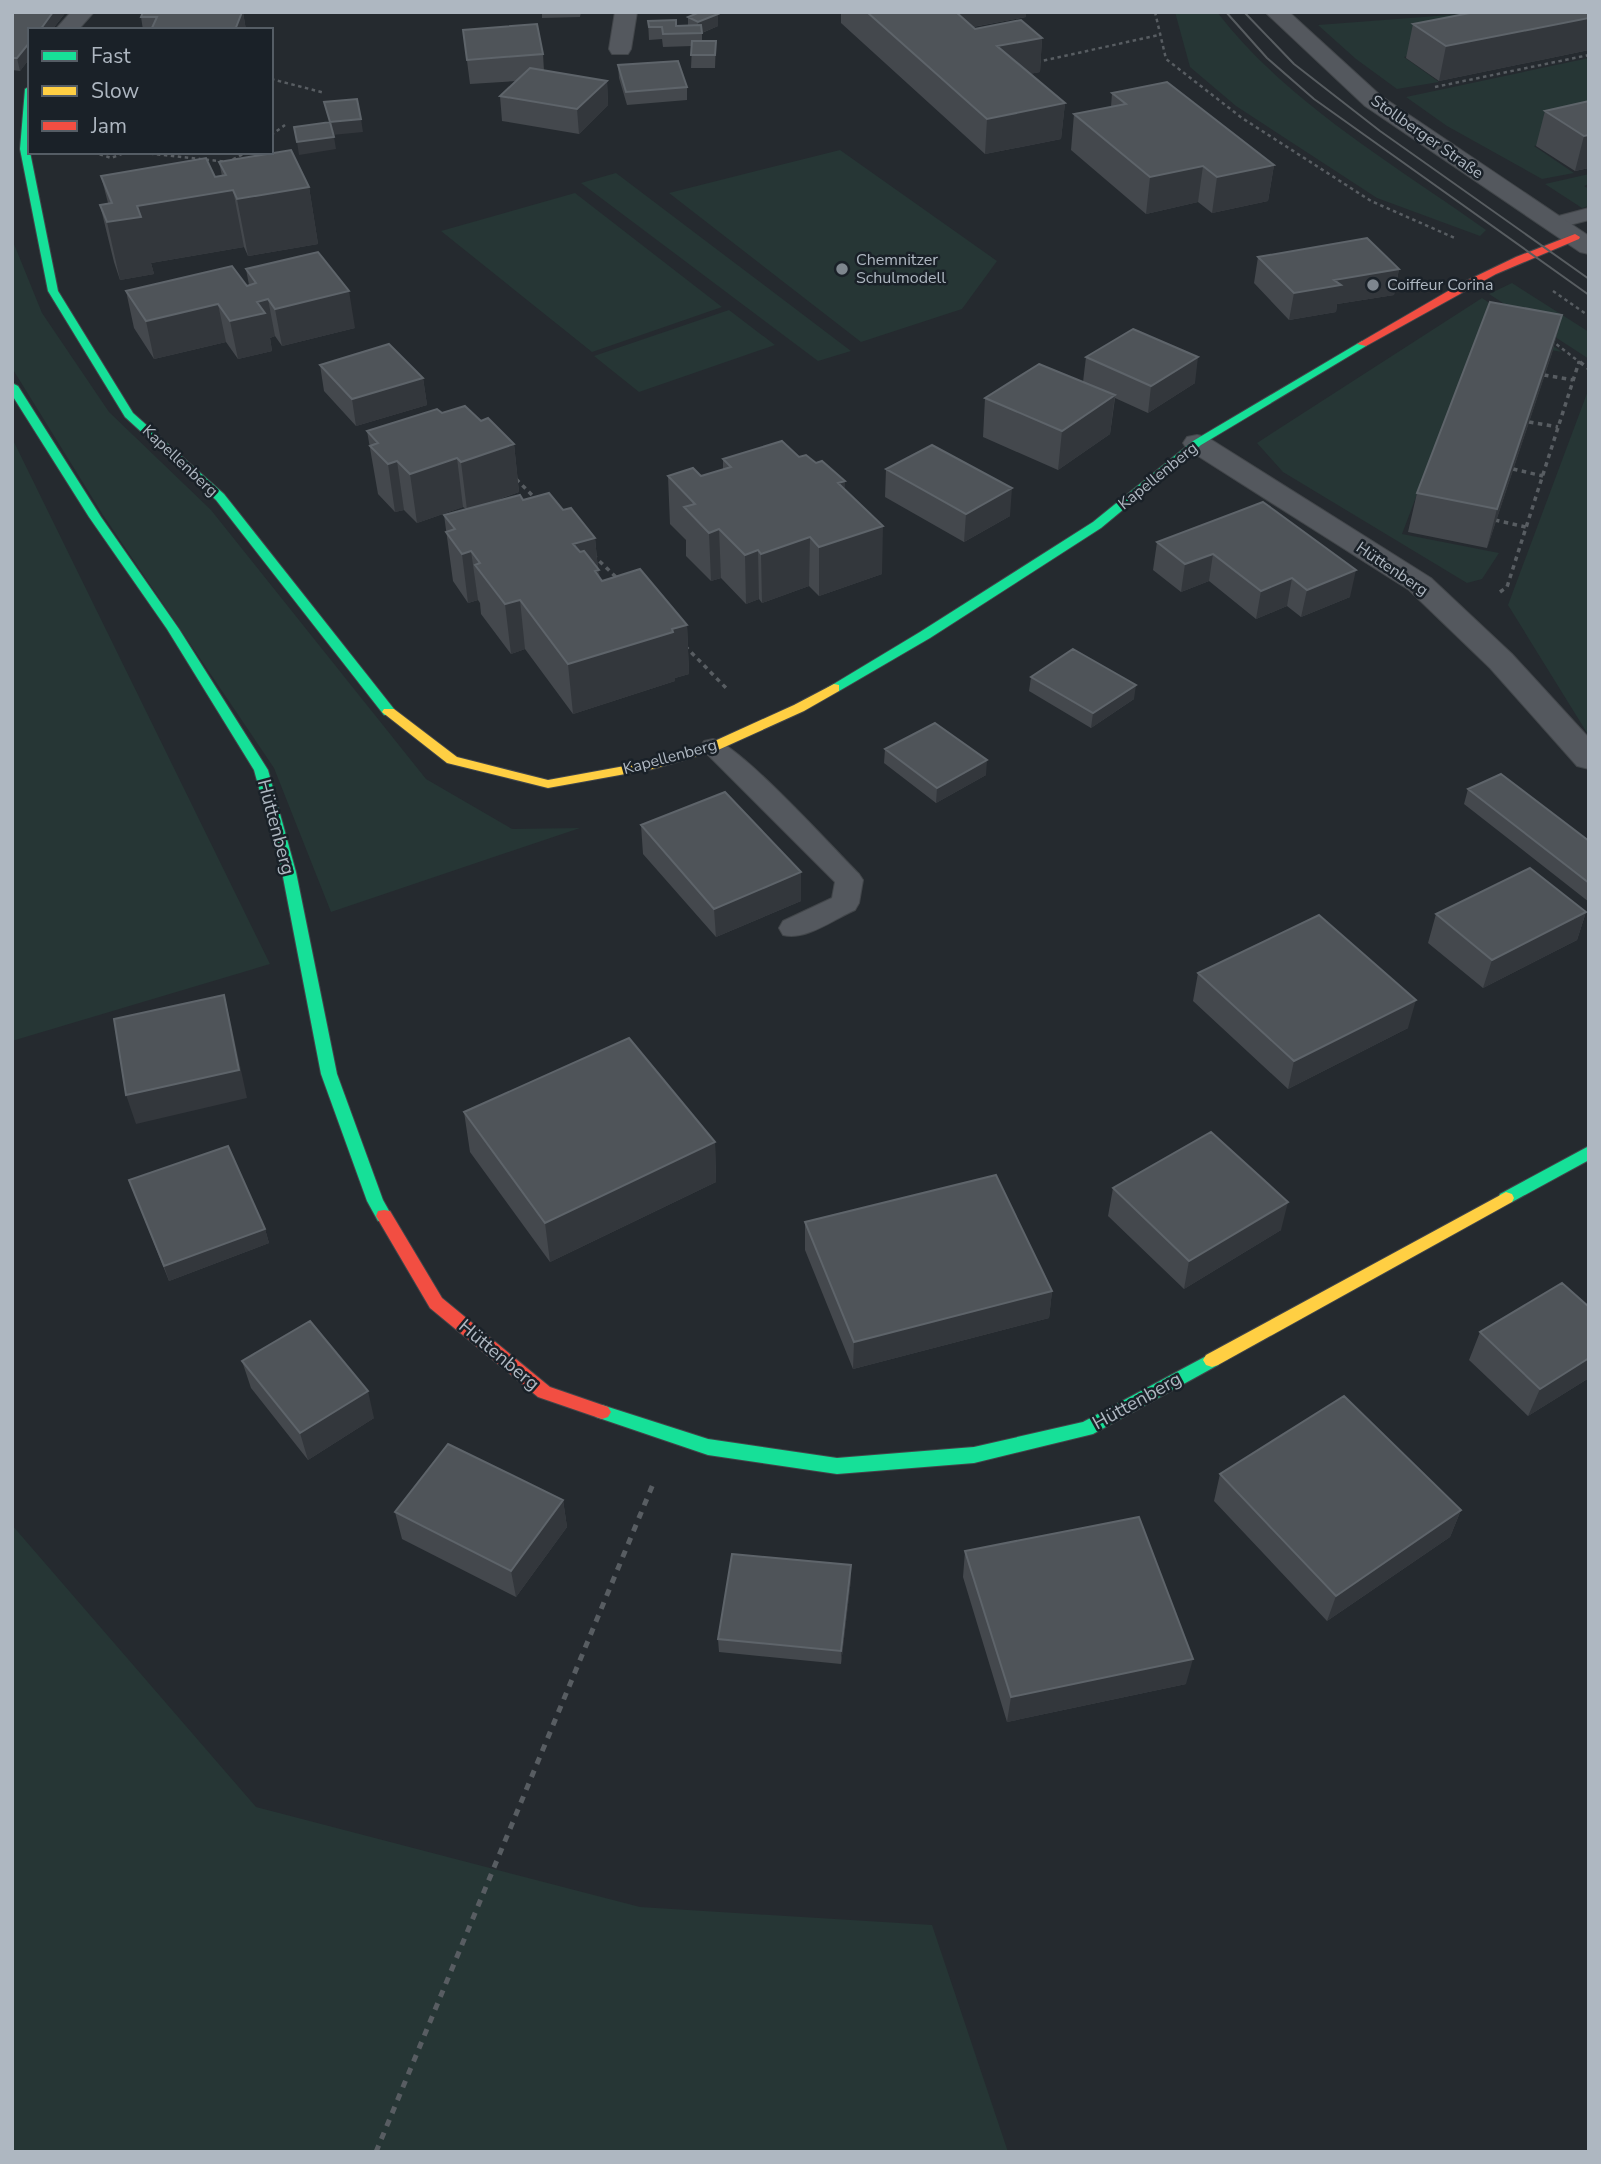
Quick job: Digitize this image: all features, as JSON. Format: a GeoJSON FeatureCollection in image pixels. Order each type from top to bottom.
{"type":"FeatureCollection","features":[{"type":"Feature","properties":{"kind":"street"},"geometry":{"type":"LineString","coordinates":[[68,28],[83,12]]}},
{"type":"Feature","properties":{"kind":"street"},"geometry":{"type":"LineString","coordinates":[[620,49],[626,12]]}},
{"type":"Feature","properties":{"kind":"street","name":"Stollberger Straße"},"geometry":{"type":"LineString","coordinates":[[1276,12],[1373,101],[1582,242]]}},
{"type":"Feature","properties":{"kind":"street","name":"Kapellenberg"},"geometry":{"type":"LineString","coordinates":[[28,101],[19,154],[52,291],[129,415],[220,497],[390,714],[452,760],[548,784],[653,765],[713,747],[762,726],[925,635],[1097,525],[1196,443],[1419,310],[1542,247],[1582,242]]}},
{"type":"Feature","properties":{"kind":"street","name":"Hüttenberg"},"geometry":{"type":"LineString","coordinates":[[12,386],[95,517],[173,629],[261,770],[289,872],[330,1074],[375,1201],[436,1303],[544,1392],[708,1447],[837,1466],[974,1455],[1087,1429],[1589,1152]]}},
{"type":"Feature","properties":{"kind":"street","name":"Hüttenberg"},"geometry":{"type":"LineString","coordinates":[[1196,443],[1420,584],[1501,662],[1589,758]]}},
{"type":"Feature","properties":{"kind":"lane"},"geometry":{"type":"LineString","coordinates":[[1553,223],[1589,214]]}},
{"type":"Feature","properties":{"kind":"lane"},"geometry":{"type":"LineString","coordinates":[[713,747],[742,772],[849,880],[845,903],[793,928]]}},
{"type":"Feature","properties":{"kind":"path"},"geometry":{"type":"LineString","coordinates":[[1155,12],[1166,59],[1242,118],[1371,201],[1510,262],[1589,316]]}},
{"type":"Feature","properties":{"kind":"path"},"geometry":{"type":"LineString","coordinates":[[1035,62],[1159,34]]}},
{"type":"Feature","properties":{"kind":"path"},"geometry":{"type":"LineString","coordinates":[[1563,55],[1568,59]]}},
{"type":"Feature","properties":{"kind":"path"},"geometry":{"type":"LineString","coordinates":[[1373,101],[1589,55]]}},
{"type":"Feature","properties":{"kind":"path"},"geometry":{"type":"LineString","coordinates":[[1481,72],[1488,76]]}},
{"type":"Feature","properties":{"kind":"path"},"geometry":{"type":"LineString","coordinates":[[273,80],[325,93]]}},
{"type":"Feature","properties":{"kind":"path"},"geometry":{"type":"LineString","coordinates":[[273,134],[285,125]]}},
{"type":"Feature","properties":{"kind":"path"},"geometry":{"type":"LineString","coordinates":[[99,154],[111,158],[122,154]]}},
{"type":"Feature","properties":{"kind":"path"},"geometry":{"type":"LineString","coordinates":[[154,154],[228,162],[243,154]]}},
{"type":"Feature","properties":{"kind":"path"},"geometry":{"type":"LineString","coordinates":[[1547,337],[1589,369]]}},
{"type":"Feature","properties":{"kind":"path"},"geometry":{"type":"LineString","coordinates":[[1459,621],[1507,587],[1579,360]]}},
{"type":"Feature","properties":{"kind":"path"},"geometry":{"type":"LineString","coordinates":[[1544,375],[1573,380]]}},
{"type":"Feature","properties":{"kind":"path"},"geometry":{"type":"LineString","coordinates":[[1529,422],[1558,427]]}},
{"type":"Feature","properties":{"kind":"path"},"geometry":{"type":"LineString","coordinates":[[1513,470],[1543,475]]}},
{"type":"Feature","properties":{"kind":"path"},"geometry":{"type":"LineString","coordinates":[[509,472],[538,501]]}},
{"type":"Feature","properties":{"kind":"path"},"geometry":{"type":"LineString","coordinates":[[1496,520],[1526,527]]}},
{"type":"Feature","properties":{"kind":"path"},"geometry":{"type":"LineString","coordinates":[[587,549],[626,588]]}},
{"type":"Feature","properties":{"kind":"path"},"geometry":{"type":"LineString","coordinates":[[683,644],[762,726]]}},
{"type":"Feature","properties":{"kind":"path"},"geometry":{"type":"LineString","coordinates":[[376,2152],[673,1435]]}},
{"type":"Feature","properties":{"kind":"shaded area"},"geometry":{"type":"Polygon","coordinates":[[[1175,12],[1217,12],[1245,45],[1309,104],[1486,230],[1480,236],[1377,198],[1236,106],[1190,67],[1175,12]]]}},
{"type":"Feature","properties":{"kind":"shaded area"},"geometry":{"type":"Polygon","coordinates":[[[1489,12],[1589,12],[1571,23],[1404,57],[1439,82],[1397,89],[1356,59],[1318,25],[1489,12]]]}},
{"type":"Feature","properties":{"kind":"shaded area"},"geometry":{"type":"Polygon","coordinates":[[[1589,58],[1589,133],[1534,146],[1574,173],[1542,179],[1447,126],[1406,97],[1589,58]]]}},
{"type":"Feature","properties":{"kind":"shaded area"},"geometry":{"type":"Polygon","coordinates":[[[840,150],[997,261],[962,309],[861,342],[669,193],[840,150]]]}},
{"type":"Feature","properties":{"kind":"shaded area"},"geometry":{"type":"Polygon","coordinates":[[[616,173],[851,351],[818,361],[581,183],[616,173]]]}},
{"type":"Feature","properties":{"kind":"shaded area"},"geometry":{"type":"Polygon","coordinates":[[[1589,174],[1589,184],[1584,186],[1589,189],[1589,206],[1582,208],[1545,184],[1589,174]]]}},
{"type":"Feature","properties":{"kind":"shaded area"},"geometry":{"type":"Polygon","coordinates":[[[575,193],[722,307],[592,352],[441,231],[575,193]]]}},
{"type":"Feature","properties":{"kind":"shaded area"},"geometry":{"type":"Polygon","coordinates":[[[12,225],[14,244],[42,313],[109,412],[211,510],[426,779],[512,829],[580,828],[331,912],[274,768],[103,515],[12,368],[12,225]]]}},
{"type":"Feature","properties":{"kind":"shaded area"},"geometry":{"type":"Polygon","coordinates":[[[1512,283],[1589,332],[1589,359],[1489,294],[1512,283]]]}},
{"type":"Feature","properties":{"kind":"shaded area"},"geometry":{"type":"Polygon","coordinates":[[[1482,298],[1562,352],[1477,337],[1402,534],[1499,553],[1482,579],[1467,583],[1283,472],[1257,443],[1482,298]]]}},
{"type":"Feature","properties":{"kind":"shaded area"},"geometry":{"type":"Polygon","coordinates":[[[729,310],[775,345],[639,392],[594,356],[729,310]]]}},
{"type":"Feature","properties":{"kind":"shaded area"},"geometry":{"type":"Polygon","coordinates":[[[1589,388],[1589,736],[1508,605],[1589,388]]]}},
{"type":"Feature","properties":{"kind":"shaded area"},"geometry":{"type":"Polygon","coordinates":[[[12,438],[270,964],[12,1041],[12,438]]]}},
{"type":"Feature","properties":{"kind":"shaded area"},"geometry":{"type":"Polygon","coordinates":[[[12,1525],[256,1807],[640,1907],[932,1925],[1008,2152],[12,2152],[12,1525]]]}},
{"type":"Feature","properties":{"kind":"building"},"geometry":{"type":"Polygon","coordinates":[[[12,12],[53,12],[41,28],[28,28],[28,44],[17,58],[12,58],[12,12]]]}},
{"type":"Feature","properties":{"kind":"building"},"geometry":{"type":"Polygon","coordinates":[[[143,12],[242,12],[236,28],[152,28],[157,17],[141,17],[143,12]]]}},
{"type":"Feature","properties":{"kind":"building"},"geometry":{"type":"Polygon","coordinates":[[[700,12],[718,14],[698,22],[688,17],[700,12]]]}},
{"type":"Feature","properties":{"kind":"building"},"geometry":{"type":"Polygon","coordinates":[[[867,12],[956,12],[975,29],[1021,20],[1042,38],[997,46],[1065,103],[987,119],[867,12]]]}},
{"type":"Feature","properties":{"kind":"building"},"geometry":{"type":"Polygon","coordinates":[[[1475,12],[1589,12],[1589,18],[1446,46],[1413,24],[1475,12]]]}},
{"type":"Feature","properties":{"kind":"building"},"geometry":{"type":"Polygon","coordinates":[[[676,20],[676,26],[701,25],[702,33],[663,34],[662,27],[649,27],[648,21],[676,20]]]}},
{"type":"Feature","properties":{"kind":"building"},"geometry":{"type":"Polygon","coordinates":[[[537,24],[543,54],[467,60],[463,30],[537,24]]]}},
{"type":"Feature","properties":{"kind":"building"},"geometry":{"type":"Polygon","coordinates":[[[692,41],[716,41],[715,55],[691,55],[692,41]]]}},
{"type":"Feature","properties":{"kind":"building"},"geometry":{"type":"Polygon","coordinates":[[[678,61],[687,87],[626,92],[618,65],[678,61]]]}},
{"type":"Feature","properties":{"kind":"building"},"geometry":{"type":"Polygon","coordinates":[[[530,68],[607,81],[577,109],[500,96],[530,68]]]}},
{"type":"Feature","properties":{"kind":"building"},"geometry":{"type":"Polygon","coordinates":[[[1167,82],[1274,165],[1217,177],[1203,166],[1150,177],[1074,114],[1126,104],[1112,93],[1167,82]]]}},
{"type":"Feature","properties":{"kind":"building"},"geometry":{"type":"Polygon","coordinates":[[[357,99],[361,119],[330,122],[324,102],[357,99]]]}},
{"type":"Feature","properties":{"kind":"building"},"geometry":{"type":"Polygon","coordinates":[[[1589,101],[1589,135],[1584,136],[1545,111],[1589,101]]]}},
{"type":"Feature","properties":{"kind":"building"},"geometry":{"type":"Polygon","coordinates":[[[330,122],[334,137],[297,142],[294,127],[330,122]]]}},
{"type":"Feature","properties":{"kind":"building"},"geometry":{"type":"Polygon","coordinates":[[[291,150],[309,187],[237,199],[233,190],[137,206],[141,217],[107,222],[100,205],[112,203],[101,176],[206,158],[215,177],[226,175],[219,162],[291,150]]]}},
{"type":"Feature","properties":{"kind":"building"},"geometry":{"type":"Polygon","coordinates":[[[1367,238],[1399,269],[1334,280],[1341,285],[1294,293],[1258,257],[1367,238]]]}},
{"type":"Feature","properties":{"kind":"building"},"geometry":{"type":"Polygon","coordinates":[[[318,252],[349,291],[275,309],[268,299],[257,302],[265,313],[230,321],[218,304],[146,321],[126,291],[232,266],[247,286],[256,283],[246,269],[318,252]]]}},
{"type":"Feature","properties":{"kind":"building"},"geometry":{"type":"Polygon","coordinates":[[[1490,302],[1562,315],[1497,509],[1417,493],[1490,302]]]}},
{"type":"Feature","properties":{"kind":"building"},"geometry":{"type":"Polygon","coordinates":[[[1133,329],[1198,357],[1151,386],[1086,357],[1133,329]]]}},
{"type":"Feature","properties":{"kind":"building"},"geometry":{"type":"Polygon","coordinates":[[[389,344],[423,378],[352,399],[320,365],[389,344]]]}},
{"type":"Feature","properties":{"kind":"building"},"geometry":{"type":"Polygon","coordinates":[[[1039,364],[1115,395],[1062,431],[985,398],[1039,364]]]}},
{"type":"Feature","properties":{"kind":"building"},"geometry":{"type":"Polygon","coordinates":[[[465,406],[481,421],[488,418],[514,444],[461,462],[457,458],[410,474],[397,461],[388,464],[370,446],[378,443],[367,431],[437,409],[442,413],[465,406]]]}},
{"type":"Feature","properties":{"kind":"building"},"geometry":{"type":"Polygon","coordinates":[[[782,441],[799,457],[806,455],[816,463],[822,461],[845,481],[838,483],[883,526],[819,547],[810,537],[761,554],[758,550],[745,555],[719,529],[709,533],[684,507],[695,504],[668,476],[693,468],[701,476],[731,467],[723,459],[782,441]]]}},
{"type":"Feature","properties":{"kind":"building"},"geometry":{"type":"Polygon","coordinates":[[[932,445],[1012,488],[966,514],[886,469],[932,445]]]}},
{"type":"Feature","properties":{"kind":"building"},"geometry":{"type":"Polygon","coordinates":[[[549,493],[563,510],[571,508],[595,538],[573,544],[580,552],[584,551],[599,570],[595,571],[602,581],[640,569],[687,625],[672,629],[673,632],[568,664],[520,600],[505,604],[475,565],[480,563],[471,551],[462,554],[446,532],[455,529],[444,515],[520,495],[523,500],[549,493]]]}},
{"type":"Feature","properties":{"kind":"building"},"geometry":{"type":"Polygon","coordinates":[[[1263,502],[1356,570],[1307,590],[1292,578],[1261,591],[1213,554],[1185,564],[1157,542],[1263,502]]]}},
{"type":"Feature","properties":{"kind":"building"},"geometry":{"type":"Polygon","coordinates":[[[1073,649],[1136,685],[1093,713],[1031,677],[1073,649]]]}},
{"type":"Feature","properties":{"kind":"building"},"geometry":{"type":"Polygon","coordinates":[[[935,723],[987,760],[937,788],[885,749],[935,723]]]}},
{"type":"Feature","properties":{"kind":"building"},"geometry":{"type":"Polygon","coordinates":[[[1501,774],[1589,841],[1589,883],[1468,789],[1501,774]]]}},
{"type":"Feature","properties":{"kind":"building"},"geometry":{"type":"Polygon","coordinates":[[[725,792],[801,872],[714,909],[641,825],[725,792]]]}},
{"type":"Feature","properties":{"kind":"building"},"geometry":{"type":"Polygon","coordinates":[[[1530,868],[1586,912],[1492,960],[1436,914],[1530,868]]]}},
{"type":"Feature","properties":{"kind":"building"},"geometry":{"type":"Polygon","coordinates":[[[1319,915],[1416,1000],[1294,1061],[1198,973],[1319,915]]]}},
{"type":"Feature","properties":{"kind":"building"},"geometry":{"type":"Polygon","coordinates":[[[224,995],[239,1070],[126,1095],[114,1019],[224,995]]]}},
{"type":"Feature","properties":{"kind":"building"},"geometry":{"type":"Polygon","coordinates":[[[629,1038],[715,1142],[545,1223],[464,1112],[629,1038]]]}},
{"type":"Feature","properties":{"kind":"building"},"geometry":{"type":"Polygon","coordinates":[[[1211,1132],[1288,1202],[1189,1261],[1113,1188],[1211,1132]]]}},
{"type":"Feature","properties":{"kind":"building"},"geometry":{"type":"Polygon","coordinates":[[[228,1146],[265,1229],[164,1266],[129,1180],[228,1146]]]}},
{"type":"Feature","properties":{"kind":"building"},"geometry":{"type":"Polygon","coordinates":[[[996,1175],[1052,1291],[854,1342],[805,1222],[996,1175]]]}},
{"type":"Feature","properties":{"kind":"building"},"geometry":{"type":"Polygon","coordinates":[[[1562,1283],[1589,1307],[1589,1358],[1540,1389],[1480,1332],[1562,1283]]]}},
{"type":"Feature","properties":{"kind":"building"},"geometry":{"type":"Polygon","coordinates":[[[310,1321],[368,1391],[300,1433],[242,1361],[310,1321]]]}},
{"type":"Feature","properties":{"kind":"building"},"geometry":{"type":"Polygon","coordinates":[[[1344,1396],[1461,1510],[1336,1596],[1220,1474],[1344,1396]]]}},
{"type":"Feature","properties":{"kind":"building"},"geometry":{"type":"Polygon","coordinates":[[[448,1444],[563,1500],[511,1571],[395,1512],[448,1444]]]}},
{"type":"Feature","properties":{"kind":"building"},"geometry":{"type":"Polygon","coordinates":[[[1139,1517],[1193,1659],[1011,1697],[965,1551],[1139,1517]]]}},
{"type":"Feature","properties":{"kind":"building"},"geometry":{"type":"Polygon","coordinates":[[[732,1554],[851,1565],[841,1651],[718,1639],[732,1554]]]}},
{"type":"Feature","properties":{"kind":"tram line"},"geometry":{"type":"LineString","coordinates":[[1226,12],[1267,58],[1314,99],[1589,295]]}},
{"type":"Feature","properties":{"kind":"tram line"},"geometry":{"type":"LineString","coordinates":[[1244,12],[1294,64],[1380,131],[1589,279]]}},
{"type":"Feature","properties":{"kind":"traffic: fast"},"geometry":{"type":"LineString","coordinates":[[28,113],[25,149],[53,291],[129,415],[220,497],[389,712]]}},
{"type":"Feature","properties":{"kind":"traffic: fast"},"geometry":{"type":"LineString","coordinates":[[834,688],[925,635],[1097,525],[1197,443],[1362,344]]}},
{"type":"Feature","properties":{"kind":"traffic: fast"},"geometry":{"type":"LineString","coordinates":[[12,386],[95,517],[173,629],[261,770],[289,872],[329,1074],[375,1201],[384,1216]]}},
{"type":"Feature","properties":{"kind":"traffic: fast"},"geometry":{"type":"LineString","coordinates":[[1506,1198],[1589,1152]]}},
{"type":"Feature","properties":{"kind":"traffic: fast"},"geometry":{"type":"LineString","coordinates":[[602,1412],[708,1447],[837,1466],[974,1455],[1087,1429],[1212,1360]]}},
{"type":"Feature","properties":{"kind":"traffic: slow"},"geometry":{"type":"LineString","coordinates":[[389,712],[452,760],[548,784],[653,765],[713,747],[799,708],[834,688]]}},
{"type":"Feature","properties":{"kind":"traffic: slow"},"geometry":{"type":"LineString","coordinates":[[1212,1360],[1506,1198]]}},
{"type":"Feature","properties":{"kind":"traffic: jam"},"geometry":{"type":"LineString","coordinates":[[1362,344],[1492,271],[1575,237]]}},
{"type":"Feature","properties":{"kind":"traffic: jam"},"geometry":{"type":"LineString","coordinates":[[384,1216],[436,1303],[544,1392],[602,1412]]}},
{"type":"Feature","properties":{"kind":"place","name":"Chemnitzer Schulmodell"},"geometry":{"type":"Point","coordinates":[842,269]}},
{"type":"Feature","properties":{"kind":"place","name":"Coiffeur Corina"},"geometry":{"type":"Point","coordinates":[1373,285]}}]}
